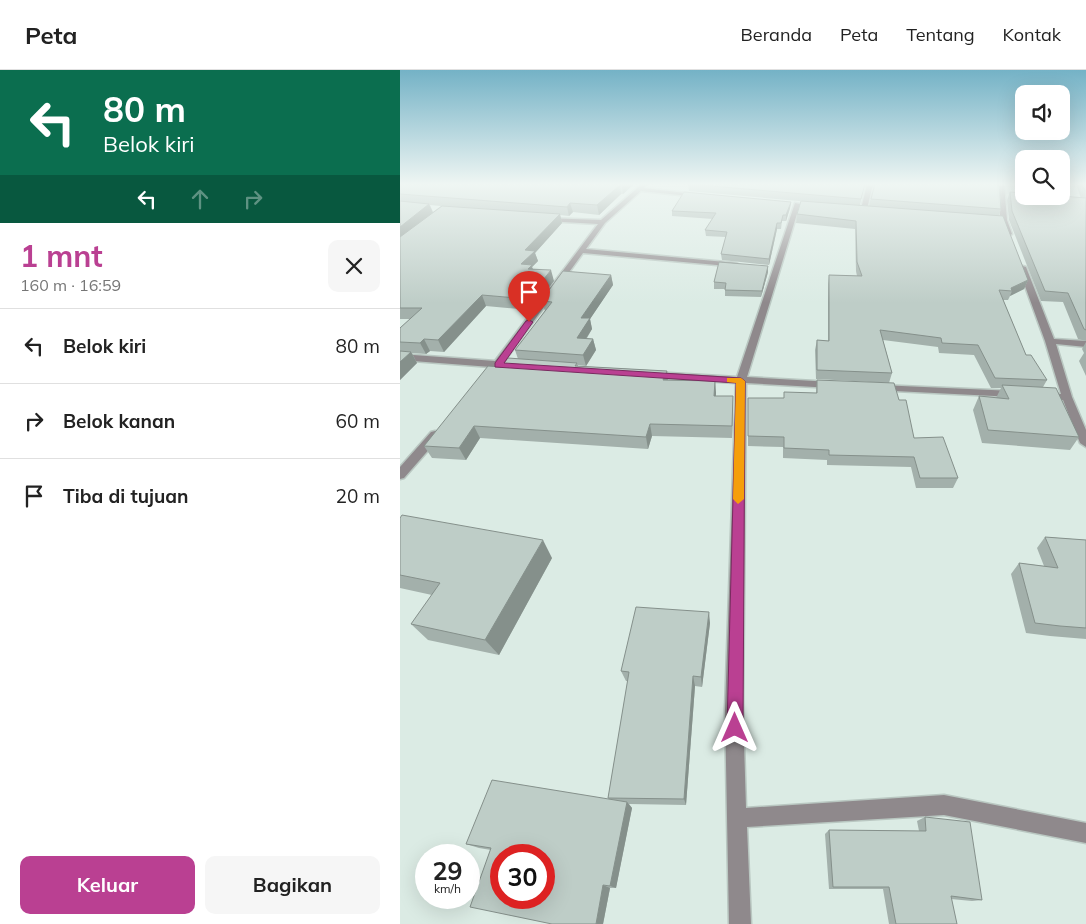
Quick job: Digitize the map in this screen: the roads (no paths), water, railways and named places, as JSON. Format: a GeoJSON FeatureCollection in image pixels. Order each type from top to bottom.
{"type":"FeatureCollection","features":[{"type":"Feature","properties":{"kind":"street"},"geometry":{"type":"LineString","coordinates":[[485,380],[602,224]]}},
{"type":"Feature","properties":{"kind":"street"},"geometry":{"type":"LineString","coordinates":[[740,924],[734,710],[741,381],[788,224]]}},
{"type":"Feature","properties":{"kind":"street"},"geometry":{"type":"LineString","coordinates":[[1005,224],[1050,341],[1066,397],[1086,443]]}},
{"type":"Feature","properties":{"kind":"street"},"geometry":{"type":"LineString","coordinates":[[582,251],[746,266]]}},
{"type":"Feature","properties":{"kind":"street"},"geometry":{"type":"LineString","coordinates":[[766,268],[776,268]]}},
{"type":"Feature","properties":{"kind":"street"},"geometry":{"type":"LineString","coordinates":[[1050,341],[1086,344]]}},
{"type":"Feature","properties":{"kind":"street"},"geometry":{"type":"LineString","coordinates":[[400,357],[527,367]]}},
{"type":"Feature","properties":{"kind":"street"},"geometry":{"type":"LineString","coordinates":[[644,375],[840,386]]}},
{"type":"Feature","properties":{"kind":"street"},"geometry":{"type":"LineString","coordinates":[[869,387],[1066,397]]}},
{"type":"Feature","properties":{"kind":"street"},"geometry":{"type":"LineString","coordinates":[[400,475],[439,431]]}},
{"type":"Feature","properties":{"kind":"street"},"geometry":{"type":"LineString","coordinates":[[736,818],[944,805],[1086,833]]}}]}
